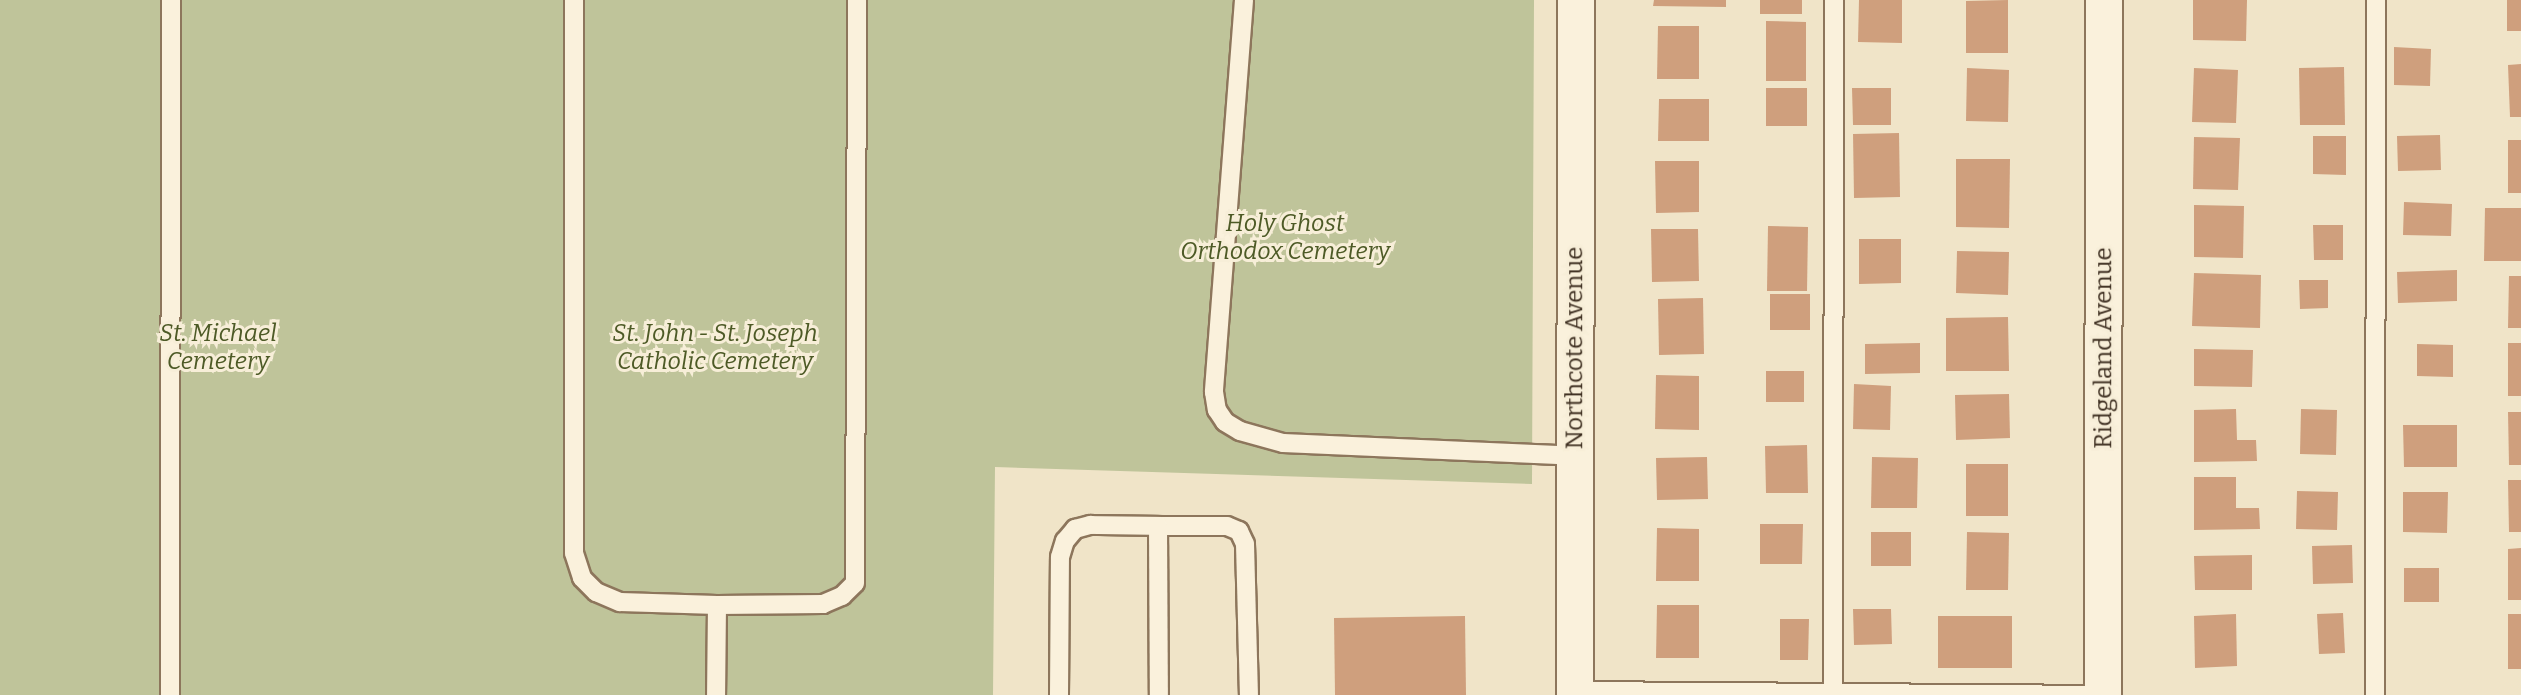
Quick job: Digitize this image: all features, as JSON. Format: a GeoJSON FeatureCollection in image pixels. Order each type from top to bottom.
{"type":"FeatureCollection","features":[{"type":"Feature","properties":{"kind":"street","name":"Northcote Avenue"},"geometry":{"type":"LineString","coordinates":[[1575,693],[1576,0]]}},
{"type":"Feature","properties":{"kind":"street","name":"Ridgeland Avenue"},"geometry":{"type":"LineString","coordinates":[[2103,695],[2104,0]]}},
{"type":"Feature","properties":{"kind":"lane"},"geometry":{"type":"LineString","coordinates":[[170,695],[171,0]]}},
{"type":"Feature","properties":{"kind":"lane"},"geometry":{"type":"LineString","coordinates":[[574,0],[574,553],[582,578],[596,592],[620,602],[717,605],[823,604],[842,596],[855,583],[857,0]]}},
{"type":"Feature","properties":{"kind":"lane"},"geometry":{"type":"LineString","coordinates":[[1244,0],[1214,392],[1217,410],[1225,422],[1240,431],[1283,443],[1575,456]]}},
{"type":"Feature","properties":{"kind":"lane"},"geometry":{"type":"LineString","coordinates":[[1833,692],[1834,0]]}},
{"type":"Feature","properties":{"kind":"lane"},"geometry":{"type":"LineString","coordinates":[[2375,695],[2376,0]]}},
{"type":"Feature","properties":{"kind":"lane"},"geometry":{"type":"LineString","coordinates":[[1059,695],[1060,557],[1065,541],[1075,529],[1090,525],[1227,526],[1239,531],[1245,544],[1249,695]]}},
{"type":"Feature","properties":{"kind":"lane"},"geometry":{"type":"LineString","coordinates":[[1158,526],[1159,695]]}},
{"type":"Feature","properties":{"kind":"lane"},"geometry":{"type":"LineString","coordinates":[[716,695],[717,605]]}},
{"type":"Feature","properties":{"kind":"lane"},"geometry":{"type":"LineString","coordinates":[[1575,693],[2121,695]]}},
{"type":"Feature","properties":{"kind":"green space"},"geometry":{"type":"Polygon","coordinates":[[[0,0],[1534,0],[1532,484],[995,467],[993,695],[0,695],[0,0]]]}},
{"type":"Feature","properties":{"kind":"building"},"geometry":{"type":"Polygon","coordinates":[[[1654,0],[1726,0],[1726,7],[1653,6],[1654,0]]]}},
{"type":"Feature","properties":{"kind":"building"},"geometry":{"type":"Polygon","coordinates":[[[1760,0],[1802,0],[1802,14],[1760,14],[1760,0]]]}},
{"type":"Feature","properties":{"kind":"building"},"geometry":{"type":"Polygon","coordinates":[[[1859,0],[1902,0],[1902,43],[1858,42],[1859,0]]]}},
{"type":"Feature","properties":{"kind":"building"},"geometry":{"type":"Polygon","coordinates":[[[2008,0],[2008,53],[1966,53],[1966,1],[2008,0]]]}},
{"type":"Feature","properties":{"kind":"building"},"geometry":{"type":"Polygon","coordinates":[[[2193,0],[2247,0],[2246,41],[2193,40],[2193,0]]]}},
{"type":"Feature","properties":{"kind":"building"},"geometry":{"type":"Polygon","coordinates":[[[2507,0],[2521,0],[2521,31],[2507,31],[2507,0]]]}},
{"type":"Feature","properties":{"kind":"building"},"geometry":{"type":"Polygon","coordinates":[[[1766,21],[1806,22],[1806,81],[1766,81],[1766,21]]]}},
{"type":"Feature","properties":{"kind":"building"},"geometry":{"type":"Polygon","coordinates":[[[1658,26],[1699,26],[1699,79],[1657,79],[1658,26]]]}},
{"type":"Feature","properties":{"kind":"building"},"geometry":{"type":"Polygon","coordinates":[[[2394,47],[2431,49],[2430,86],[2394,85],[2394,47]]]}},
{"type":"Feature","properties":{"kind":"building"},"geometry":{"type":"Polygon","coordinates":[[[2521,64],[2521,117],[2510,117],[2508,65],[2521,64]]]}},
{"type":"Feature","properties":{"kind":"building"},"geometry":{"type":"Polygon","coordinates":[[[2344,67],[2345,125],[2300,125],[2299,68],[2344,67]]]}},
{"type":"Feature","properties":{"kind":"building"},"geometry":{"type":"Polygon","coordinates":[[[1967,68],[2009,70],[2008,122],[1966,121],[1967,68]]]}},
{"type":"Feature","properties":{"kind":"building"},"geometry":{"type":"Polygon","coordinates":[[[2194,68],[2238,70],[2236,123],[2192,122],[2194,68]]]}},
{"type":"Feature","properties":{"kind":"building"},"geometry":{"type":"Polygon","coordinates":[[[1766,88],[1807,88],[1807,126],[1766,126],[1766,88]]]}},
{"type":"Feature","properties":{"kind":"building"},"geometry":{"type":"Polygon","coordinates":[[[1852,88],[1891,88],[1891,125],[1853,125],[1852,88]]]}},
{"type":"Feature","properties":{"kind":"building"},"geometry":{"type":"Polygon","coordinates":[[[1659,99],[1709,99],[1709,141],[1658,141],[1659,99]]]}},
{"type":"Feature","properties":{"kind":"building"},"geometry":{"type":"Polygon","coordinates":[[[1899,133],[1900,197],[1854,198],[1853,134],[1899,133]]]}},
{"type":"Feature","properties":{"kind":"building"},"geometry":{"type":"Polygon","coordinates":[[[2440,135],[2441,170],[2398,171],[2397,136],[2440,135]]]}},
{"type":"Feature","properties":{"kind":"building"},"geometry":{"type":"Polygon","coordinates":[[[2313,136],[2346,136],[2346,175],[2313,174],[2313,136]]]}},
{"type":"Feature","properties":{"kind":"building"},"geometry":{"type":"Polygon","coordinates":[[[2194,137],[2240,138],[2238,190],[2193,189],[2194,137]]]}},
{"type":"Feature","properties":{"kind":"building"},"geometry":{"type":"Polygon","coordinates":[[[2508,140],[2521,140],[2521,193],[2508,193],[2508,140]]]}},
{"type":"Feature","properties":{"kind":"building"},"geometry":{"type":"Polygon","coordinates":[[[1956,159],[2010,159],[2009,228],[1956,227],[1956,159]]]}},
{"type":"Feature","properties":{"kind":"building"},"geometry":{"type":"Polygon","coordinates":[[[1655,161],[1699,161],[1699,212],[1656,213],[1655,161]]]}},
{"type":"Feature","properties":{"kind":"building"},"geometry":{"type":"Polygon","coordinates":[[[2404,202],[2452,204],[2451,236],[2403,235],[2404,202]]]}},
{"type":"Feature","properties":{"kind":"building"},"geometry":{"type":"Polygon","coordinates":[[[2194,205],[2244,206],[2243,258],[2194,257],[2194,205]]]}},
{"type":"Feature","properties":{"kind":"building"},"geometry":{"type":"Polygon","coordinates":[[[2485,208],[2521,208],[2521,261],[2484,261],[2485,208]]]}},
{"type":"Feature","properties":{"kind":"building"},"geometry":{"type":"Polygon","coordinates":[[[2313,225],[2343,225],[2343,260],[2314,260],[2313,225]]]}},
{"type":"Feature","properties":{"kind":"building"},"geometry":{"type":"Polygon","coordinates":[[[1768,226],[1808,227],[1807,291],[1767,291],[1768,226]]]}},
{"type":"Feature","properties":{"kind":"building"},"geometry":{"type":"Polygon","coordinates":[[[1651,229],[1698,229],[1699,281],[1652,282],[1651,229]]]}},
{"type":"Feature","properties":{"kind":"building"},"geometry":{"type":"Polygon","coordinates":[[[1859,239],[1901,239],[1901,283],[1859,284],[1859,239]]]}},
{"type":"Feature","properties":{"kind":"building"},"geometry":{"type":"Polygon","coordinates":[[[1957,251],[2009,252],[2008,295],[1956,293],[1957,251]]]}},
{"type":"Feature","properties":{"kind":"building"},"geometry":{"type":"Polygon","coordinates":[[[2457,270],[2457,301],[2398,303],[2397,272],[2457,270]]]}},
{"type":"Feature","properties":{"kind":"building"},"geometry":{"type":"Polygon","coordinates":[[[2194,273],[2261,275],[2260,328],[2192,326],[2194,273]]]}},
{"type":"Feature","properties":{"kind":"building"},"geometry":{"type":"Polygon","coordinates":[[[2509,276],[2521,276],[2521,328],[2508,328],[2509,276]]]}},
{"type":"Feature","properties":{"kind":"building"},"geometry":{"type":"Polygon","coordinates":[[[2299,280],[2328,280],[2328,308],[2300,309],[2299,280]]]}},
{"type":"Feature","properties":{"kind":"building"},"geometry":{"type":"Polygon","coordinates":[[[1770,294],[1810,294],[1810,330],[1770,330],[1770,294]]]}},
{"type":"Feature","properties":{"kind":"building"},"geometry":{"type":"Polygon","coordinates":[[[1703,298],[1704,354],[1659,355],[1658,299],[1703,298]]]}},
{"type":"Feature","properties":{"kind":"building"},"geometry":{"type":"Polygon","coordinates":[[[2008,317],[2009,371],[1946,371],[1946,318],[2008,317]]]}},
{"type":"Feature","properties":{"kind":"building"},"geometry":{"type":"Polygon","coordinates":[[[1920,343],[1920,373],[1865,374],[1865,344],[1920,343]]]}},
{"type":"Feature","properties":{"kind":"building"},"geometry":{"type":"Polygon","coordinates":[[[2508,343],[2521,343],[2521,396],[2508,396],[2508,343]]]}},
{"type":"Feature","properties":{"kind":"building"},"geometry":{"type":"Polygon","coordinates":[[[2417,344],[2453,345],[2453,377],[2417,376],[2417,344]]]}},
{"type":"Feature","properties":{"kind":"building"},"geometry":{"type":"Polygon","coordinates":[[[2194,349],[2253,350],[2252,387],[2194,386],[2194,349]]]}},
{"type":"Feature","properties":{"kind":"building"},"geometry":{"type":"Polygon","coordinates":[[[1766,371],[1804,371],[1804,402],[1766,402],[1766,371]]]}},
{"type":"Feature","properties":{"kind":"building"},"geometry":{"type":"Polygon","coordinates":[[[1656,375],[1699,376],[1699,430],[1655,429],[1656,375]]]}},
{"type":"Feature","properties":{"kind":"building"},"geometry":{"type":"Polygon","coordinates":[[[1854,384],[1891,386],[1890,430],[1853,429],[1854,384]]]}},
{"type":"Feature","properties":{"kind":"building"},"geometry":{"type":"Polygon","coordinates":[[[2009,394],[2010,438],[1956,440],[1955,395],[2009,394]]]}},
{"type":"Feature","properties":{"kind":"building"},"geometry":{"type":"Polygon","coordinates":[[[2236,409],[2237,440],[2256,440],[2257,461],[2194,462],[2194,410],[2236,409]]]}},
{"type":"Feature","properties":{"kind":"building"},"geometry":{"type":"Polygon","coordinates":[[[2301,409],[2337,410],[2336,455],[2300,454],[2301,409]]]}},
{"type":"Feature","properties":{"kind":"building"},"geometry":{"type":"Polygon","coordinates":[[[2508,412],[2521,412],[2521,465],[2509,465],[2508,412]]]}},
{"type":"Feature","properties":{"kind":"building"},"geometry":{"type":"Polygon","coordinates":[[[2403,425],[2457,425],[2457,467],[2404,467],[2403,425]]]}},
{"type":"Feature","properties":{"kind":"building"},"geometry":{"type":"Polygon","coordinates":[[[1807,445],[1808,493],[1766,493],[1765,446],[1807,445]]]}},
{"type":"Feature","properties":{"kind":"building"},"geometry":{"type":"Polygon","coordinates":[[[1707,457],[1708,499],[1657,500],[1656,458],[1707,457]]]}},
{"type":"Feature","properties":{"kind":"building"},"geometry":{"type":"Polygon","coordinates":[[[1872,457],[1918,458],[1917,508],[1871,508],[1872,457]]]}},
{"type":"Feature","properties":{"kind":"building"},"geometry":{"type":"Polygon","coordinates":[[[1966,464],[2008,464],[2008,516],[1966,516],[1966,464]]]}},
{"type":"Feature","properties":{"kind":"building"},"geometry":{"type":"Polygon","coordinates":[[[2194,477],[2236,477],[2236,508],[2259,508],[2260,529],[2194,530],[2194,477]]]}},
{"type":"Feature","properties":{"kind":"building"},"geometry":{"type":"Polygon","coordinates":[[[2508,480],[2521,480],[2521,532],[2509,532],[2508,480]]]}},
{"type":"Feature","properties":{"kind":"building"},"geometry":{"type":"Polygon","coordinates":[[[2297,491],[2338,492],[2337,530],[2296,529],[2297,491]]]}},
{"type":"Feature","properties":{"kind":"building"},"geometry":{"type":"Polygon","coordinates":[[[2403,492],[2448,492],[2447,533],[2403,532],[2403,492]]]}},
{"type":"Feature","properties":{"kind":"building"},"geometry":{"type":"Polygon","coordinates":[[[1760,524],[1803,524],[1802,564],[1760,564],[1760,524]]]}},
{"type":"Feature","properties":{"kind":"building"},"geometry":{"type":"Polygon","coordinates":[[[1657,528],[1699,529],[1699,581],[1656,581],[1657,528]]]}},
{"type":"Feature","properties":{"kind":"building"},"geometry":{"type":"Polygon","coordinates":[[[1871,532],[1911,532],[1911,566],[1871,566],[1871,532]]]}},
{"type":"Feature","properties":{"kind":"building"},"geometry":{"type":"Polygon","coordinates":[[[1967,532],[2009,533],[2008,590],[1966,590],[1967,532]]]}},
{"type":"Feature","properties":{"kind":"building"},"geometry":{"type":"Polygon","coordinates":[[[2352,545],[2353,583],[2313,584],[2312,546],[2352,545]]]}},
{"type":"Feature","properties":{"kind":"building"},"geometry":{"type":"Polygon","coordinates":[[[2521,548],[2521,600],[2508,600],[2508,549],[2521,548]]]}},
{"type":"Feature","properties":{"kind":"building"},"geometry":{"type":"Polygon","coordinates":[[[2252,555],[2252,590],[2195,590],[2194,556],[2252,555]]]}},
{"type":"Feature","properties":{"kind":"building"},"geometry":{"type":"Polygon","coordinates":[[[2404,568],[2439,568],[2439,602],[2404,602],[2404,568]]]}},
{"type":"Feature","properties":{"kind":"building"},"geometry":{"type":"Polygon","coordinates":[[[1657,605],[1699,605],[1699,658],[1656,658],[1657,605]]]}},
{"type":"Feature","properties":{"kind":"building"},"geometry":{"type":"Polygon","coordinates":[[[1853,609],[1891,609],[1892,644],[1854,645],[1853,609]]]}},
{"type":"Feature","properties":{"kind":"building"},"geometry":{"type":"Polygon","coordinates":[[[2343,613],[2345,653],[2319,654],[2317,614],[2343,613]]]}},
{"type":"Feature","properties":{"kind":"building"},"geometry":{"type":"Polygon","coordinates":[[[2236,614],[2237,666],[2195,668],[2194,616],[2236,614]]]}},
{"type":"Feature","properties":{"kind":"building"},"geometry":{"type":"Polygon","coordinates":[[[2508,614],[2521,614],[2521,669],[2508,669],[2508,614]]]}},
{"type":"Feature","properties":{"kind":"building"},"geometry":{"type":"Polygon","coordinates":[[[1465,616],[1466,695],[1335,695],[1334,618],[1465,616]]]}},
{"type":"Feature","properties":{"kind":"building"},"geometry":{"type":"Polygon","coordinates":[[[1938,616],[2012,616],[2012,668],[1938,668],[1938,616]]]}},
{"type":"Feature","properties":{"kind":"building"},"geometry":{"type":"Polygon","coordinates":[[[1780,619],[1809,619],[1808,660],[1780,660],[1780,619]]]}},
{"type":"Feature","properties":{"kind":"park label","name":"Holy Ghost Orthodox Cemetery"},"geometry":{"type":"Point","coordinates":[1285,238]}},
{"type":"Feature","properties":{"kind":"park label","name":"St. Michael Cemetery"},"geometry":{"type":"Point","coordinates":[218,348]}},
{"type":"Feature","properties":{"kind":"park label","name":"St. John - St. Joseph Catholic Cemetery"},"geometry":{"type":"Point","coordinates":[715,348]}}]}
